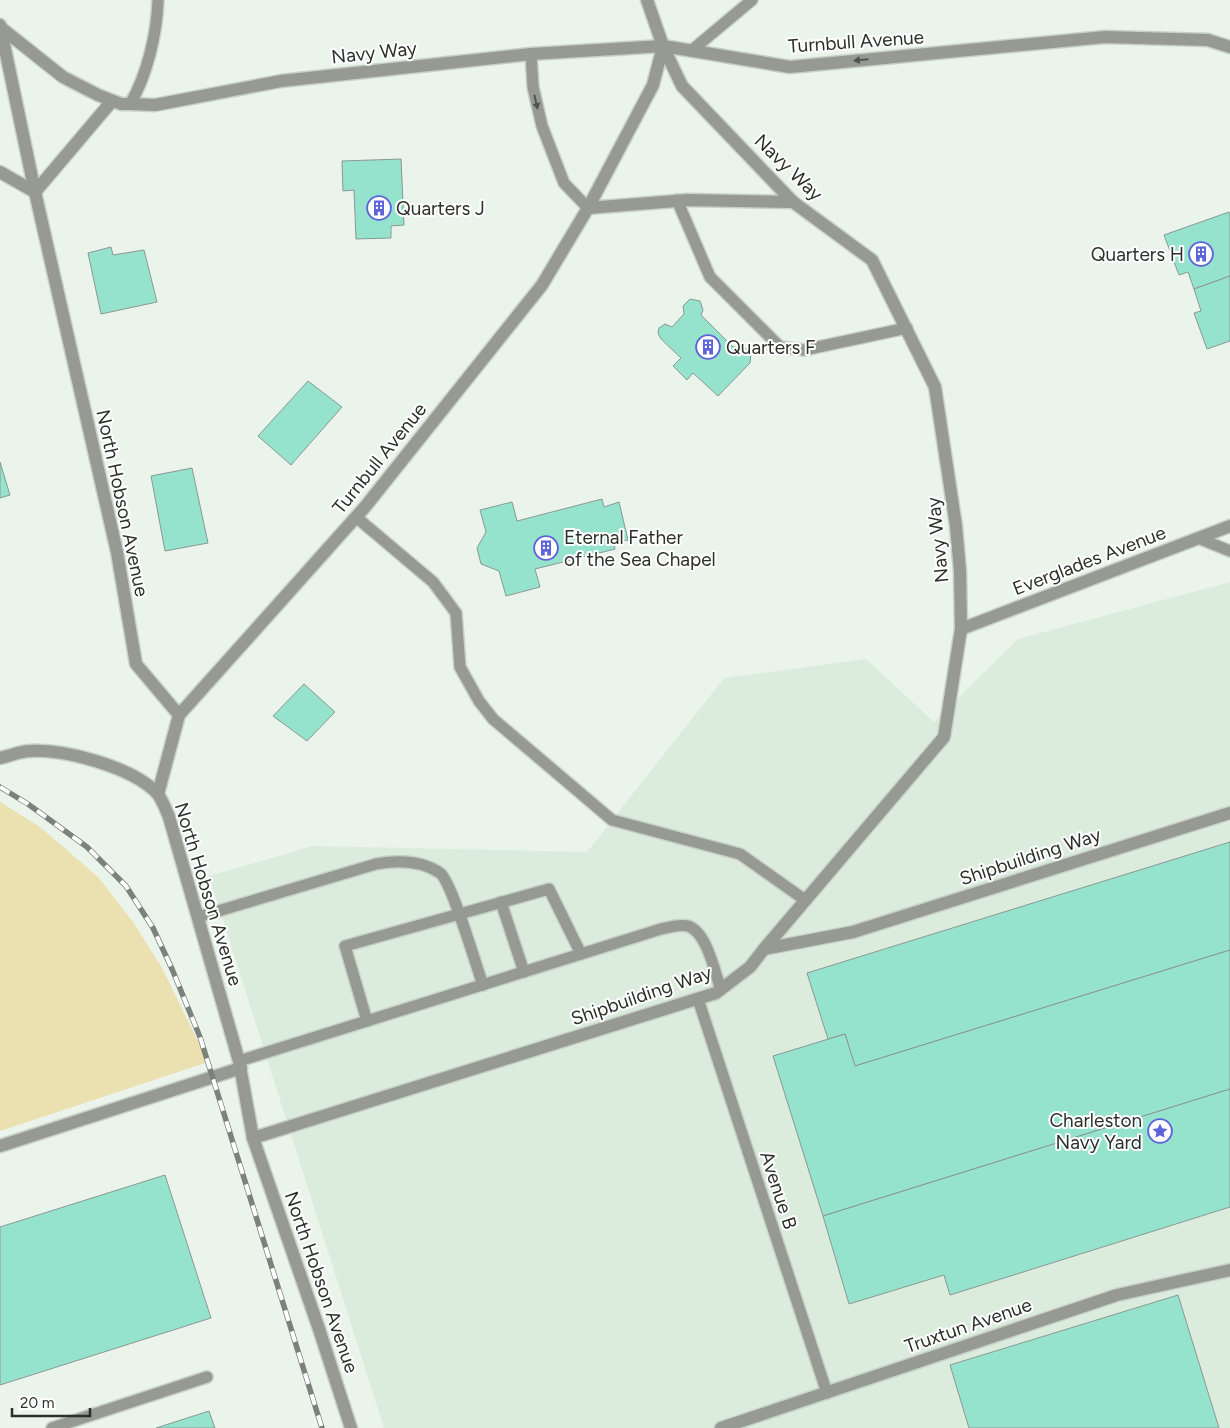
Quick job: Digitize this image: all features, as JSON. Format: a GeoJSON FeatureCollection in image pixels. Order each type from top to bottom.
{"type":"FeatureCollection","features":[{"type":"Feature","properties":{"kind":"street"},"geometry":{"type":"LineString","coordinates":[[647,0],[663,46]]}},
{"type":"Feature","properties":{"kind":"street","name":"Navy Way"},"geometry":{"type":"LineString","coordinates":[[0,26],[63,77],[121,104],[155,105],[281,81],[531,54],[663,46],[682,86],[793,202],[872,260],[935,387],[956,526],[960,571],[961,629],[944,737],[764,949]]}},
{"type":"Feature","properties":{"kind":"street","name":"North Hobson Avenue"},"geometry":{"type":"LineString","coordinates":[[0,26],[35,192],[117,552],[136,664],[179,715],[158,794],[169,817],[240,1064],[253,1138],[322,1338],[347,1427]]}},
{"type":"Feature","properties":{"kind":"street","name":"Turnbull Avenue"},"geometry":{"type":"LineString","coordinates":[[179,715],[356,517],[542,285],[588,208],[652,85],[663,46],[790,67],[1105,37],[1208,40],[1230,47]]}},
{"type":"Feature","properties":{"kind":"street"},"geometry":{"type":"LineString","coordinates":[[0,172],[35,192],[112,101]]}},
{"type":"Feature","properties":{"kind":"street"},"geometry":{"type":"LineString","coordinates":[[588,208],[677,200],[793,202]]}},
{"type":"Feature","properties":{"kind":"street","name":"Everglades Avenue"},"geometry":{"type":"LineString","coordinates":[[961,629],[1230,526]]}},
{"type":"Feature","properties":{"kind":"street"},"geometry":{"type":"LineString","coordinates":[[0,758],[30,751],[64,753],[104,764],[132,776],[158,794]]}},
{"type":"Feature","properties":{"kind":"street","name":"Shipbuilding Way"},"geometry":{"type":"LineString","coordinates":[[253,1138],[698,999],[721,990],[750,967],[764,949],[853,932],[1230,813]]}},
{"type":"Feature","properties":{"kind":"street"},"geometry":{"type":"LineString","coordinates":[[0,1146],[240,1064]]}},
{"type":"Feature","properties":{"kind":"street","name":"Truxtun Avenue"},"geometry":{"type":"LineString","coordinates":[[721,1428],[1117,1295],[1230,1270]]}},
{"type":"Feature","properties":{"kind":"lane"},"geometry":{"type":"LineString","coordinates":[[130,104],[149,57],[158,0]]}},
{"type":"Feature","properties":{"kind":"lane"},"geometry":{"type":"LineString","coordinates":[[691,51],[752,0]]}},
{"type":"Feature","properties":{"kind":"lane"},"geometry":{"type":"LineString","coordinates":[[531,54],[533,87],[542,126],[564,182],[588,208]]}},
{"type":"Feature","properties":{"kind":"lane"},"geometry":{"type":"LineString","coordinates":[[677,200],[710,277],[780,347],[804,350],[907,328]]}},
{"type":"Feature","properties":{"kind":"lane"},"geometry":{"type":"LineString","coordinates":[[356,517],[433,582],[456,613],[460,667],[479,701],[493,719],[612,820],[740,854],[805,900]]}},
{"type":"Feature","properties":{"kind":"lane"},"geometry":{"type":"LineString","coordinates":[[1198,538],[1230,551]]}},
{"type":"Feature","properties":{"kind":"lane"},"geometry":{"type":"LineString","coordinates":[[198,917],[376,864],[393,861],[410,862],[426,866],[442,874],[450,890],[483,985]]}},
{"type":"Feature","properties":{"kind":"lane"},"geometry":{"type":"LineString","coordinates":[[367,1021],[345,946],[548,889],[581,954]]}},
{"type":"Feature","properties":{"kind":"lane"},"geometry":{"type":"LineString","coordinates":[[501,902],[524,972]]}},
{"type":"Feature","properties":{"kind":"lane"},"geometry":{"type":"LineString","coordinates":[[240,1064],[367,1021],[674,926],[688,926],[699,933],[706,944],[721,990]]}},
{"type":"Feature","properties":{"kind":"lane","name":"Avenue B"},"geometry":{"type":"LineString","coordinates":[[698,999],[827,1393]]}},
{"type":"Feature","properties":{"kind":"lane"},"geometry":{"type":"LineString","coordinates":[[52,1428],[206,1376]]}},
{"type":"Feature","properties":{"kind":"shaded area"},"geometry":{"type":"Polygon","coordinates":[[[1230,582],[1230,1428],[384,1428],[209,876],[313,846],[587,852],[724,678],[866,659],[934,722],[1018,639],[1230,582]]]}},
{"type":"Feature","properties":{"kind":"shaded area"},"geometry":{"type":"Polygon","coordinates":[[[0,802],[40,827],[98,877],[133,922],[162,968],[208,1062],[0,1131],[0,802]]]}},
{"type":"Feature","properties":{"kind":"building","name":"Quarters J"},"geometry":{"type":"Polygon","coordinates":[[[401,159],[404,225],[391,226],[391,238],[356,239],[354,190],[343,191],[342,161],[401,159]]]}},
{"type":"Feature","properties":{"kind":"building","name":"Quarters H"},"geometry":{"type":"Polygon","coordinates":[[[1229,212],[1230,276],[1194,289],[1188,272],[1179,275],[1164,235],[1229,212]]]}},
{"type":"Feature","properties":{"kind":"building"},"geometry":{"type":"Polygon","coordinates":[[[111,247],[113,255],[144,250],[157,302],[101,314],[88,253],[111,247]]]}},
{"type":"Feature","properties":{"kind":"building"},"geometry":{"type":"Polygon","coordinates":[[[1230,276],[1230,341],[1207,349],[1194,313],[1201,311],[1194,289],[1230,276]]]}},
{"type":"Feature","properties":{"kind":"building","name":"Quarters F"},"geometry":{"type":"Polygon","coordinates":[[[690,299],[700,301],[703,310],[701,315],[733,347],[744,346],[751,354],[750,363],[718,396],[693,373],[687,380],[673,366],[681,358],[661,339],[658,333],[659,328],[665,324],[672,327],[684,314],[683,306],[690,299]]]}},
{"type":"Feature","properties":{"kind":"building"},"geometry":{"type":"Polygon","coordinates":[[[308,381],[342,407],[291,465],[258,436],[308,381]]]}},
{"type":"Feature","properties":{"kind":"building"},"geometry":{"type":"Polygon","coordinates":[[[0,462],[10,495],[0,498],[0,462]]]}},
{"type":"Feature","properties":{"kind":"building"},"geometry":{"type":"Polygon","coordinates":[[[192,468],[208,543],[165,551],[151,476],[192,468]]]}},
{"type":"Feature","properties":{"kind":"building","name":"Eternal Father of the Sea Chapel"},"geometry":{"type":"Polygon","coordinates":[[[602,499],[604,507],[619,502],[628,540],[614,543],[615,549],[535,569],[540,587],[506,596],[499,571],[481,564],[477,548],[486,532],[480,510],[512,502],[517,521],[602,499]]]}},
{"type":"Feature","properties":{"kind":"building"},"geometry":{"type":"Polygon","coordinates":[[[304,684],[335,712],[307,741],[273,716],[304,684]]]}},
{"type":"Feature","properties":{"kind":"building"},"geometry":{"type":"Polygon","coordinates":[[[1230,842],[1230,950],[855,1066],[845,1034],[828,1039],[807,973],[1230,842]]]}},
{"type":"Feature","properties":{"kind":"building"},"geometry":{"type":"Polygon","coordinates":[[[1230,950],[1230,1089],[823,1216],[773,1056],[845,1034],[855,1066],[1230,950]]]}},
{"type":"Feature","properties":{"kind":"building"},"geometry":{"type":"Polygon","coordinates":[[[1230,1089],[1230,1207],[950,1295],[944,1275],[849,1304],[823,1216],[1230,1089]]]}},
{"type":"Feature","properties":{"kind":"building"},"geometry":{"type":"Polygon","coordinates":[[[165,1175],[211,1318],[0,1385],[0,1227],[165,1175]]]}},
{"type":"Feature","properties":{"kind":"building"},"geometry":{"type":"Polygon","coordinates":[[[1178,1295],[1219,1428],[969,1428],[950,1365],[1178,1295]]]}},
{"type":"Feature","properties":{"kind":"building"},"geometry":{"type":"Polygon","coordinates":[[[209,1411],[215,1428],[156,1428],[209,1411]]]}},
{"type":"Feature","properties":{"kind":"railway"},"geometry":{"type":"LineString","coordinates":[[0,787],[28,804],[87,847],[126,886],[153,928],[200,1037],[322,1428]]}},
{"type":"Feature","properties":{"kind":"place","name":"Quarters J"},"geometry":{"type":"Point","coordinates":[379,208]}},
{"type":"Feature","properties":{"kind":"place","name":"Quarters H"},"geometry":{"type":"Point","coordinates":[1201,254]}},
{"type":"Feature","properties":{"kind":"place","name":"Quarters F"},"geometry":{"type":"Point","coordinates":[708,347]}},
{"type":"Feature","properties":{"kind":"place","name":"Eternal Father of the Sea Chapel"},"geometry":{"type":"Point","coordinates":[546,548]}},
{"type":"Feature","properties":{"kind":"place","name":"Charleston Navy Yard"},"geometry":{"type":"Point","coordinates":[1160,1131]}}]}
